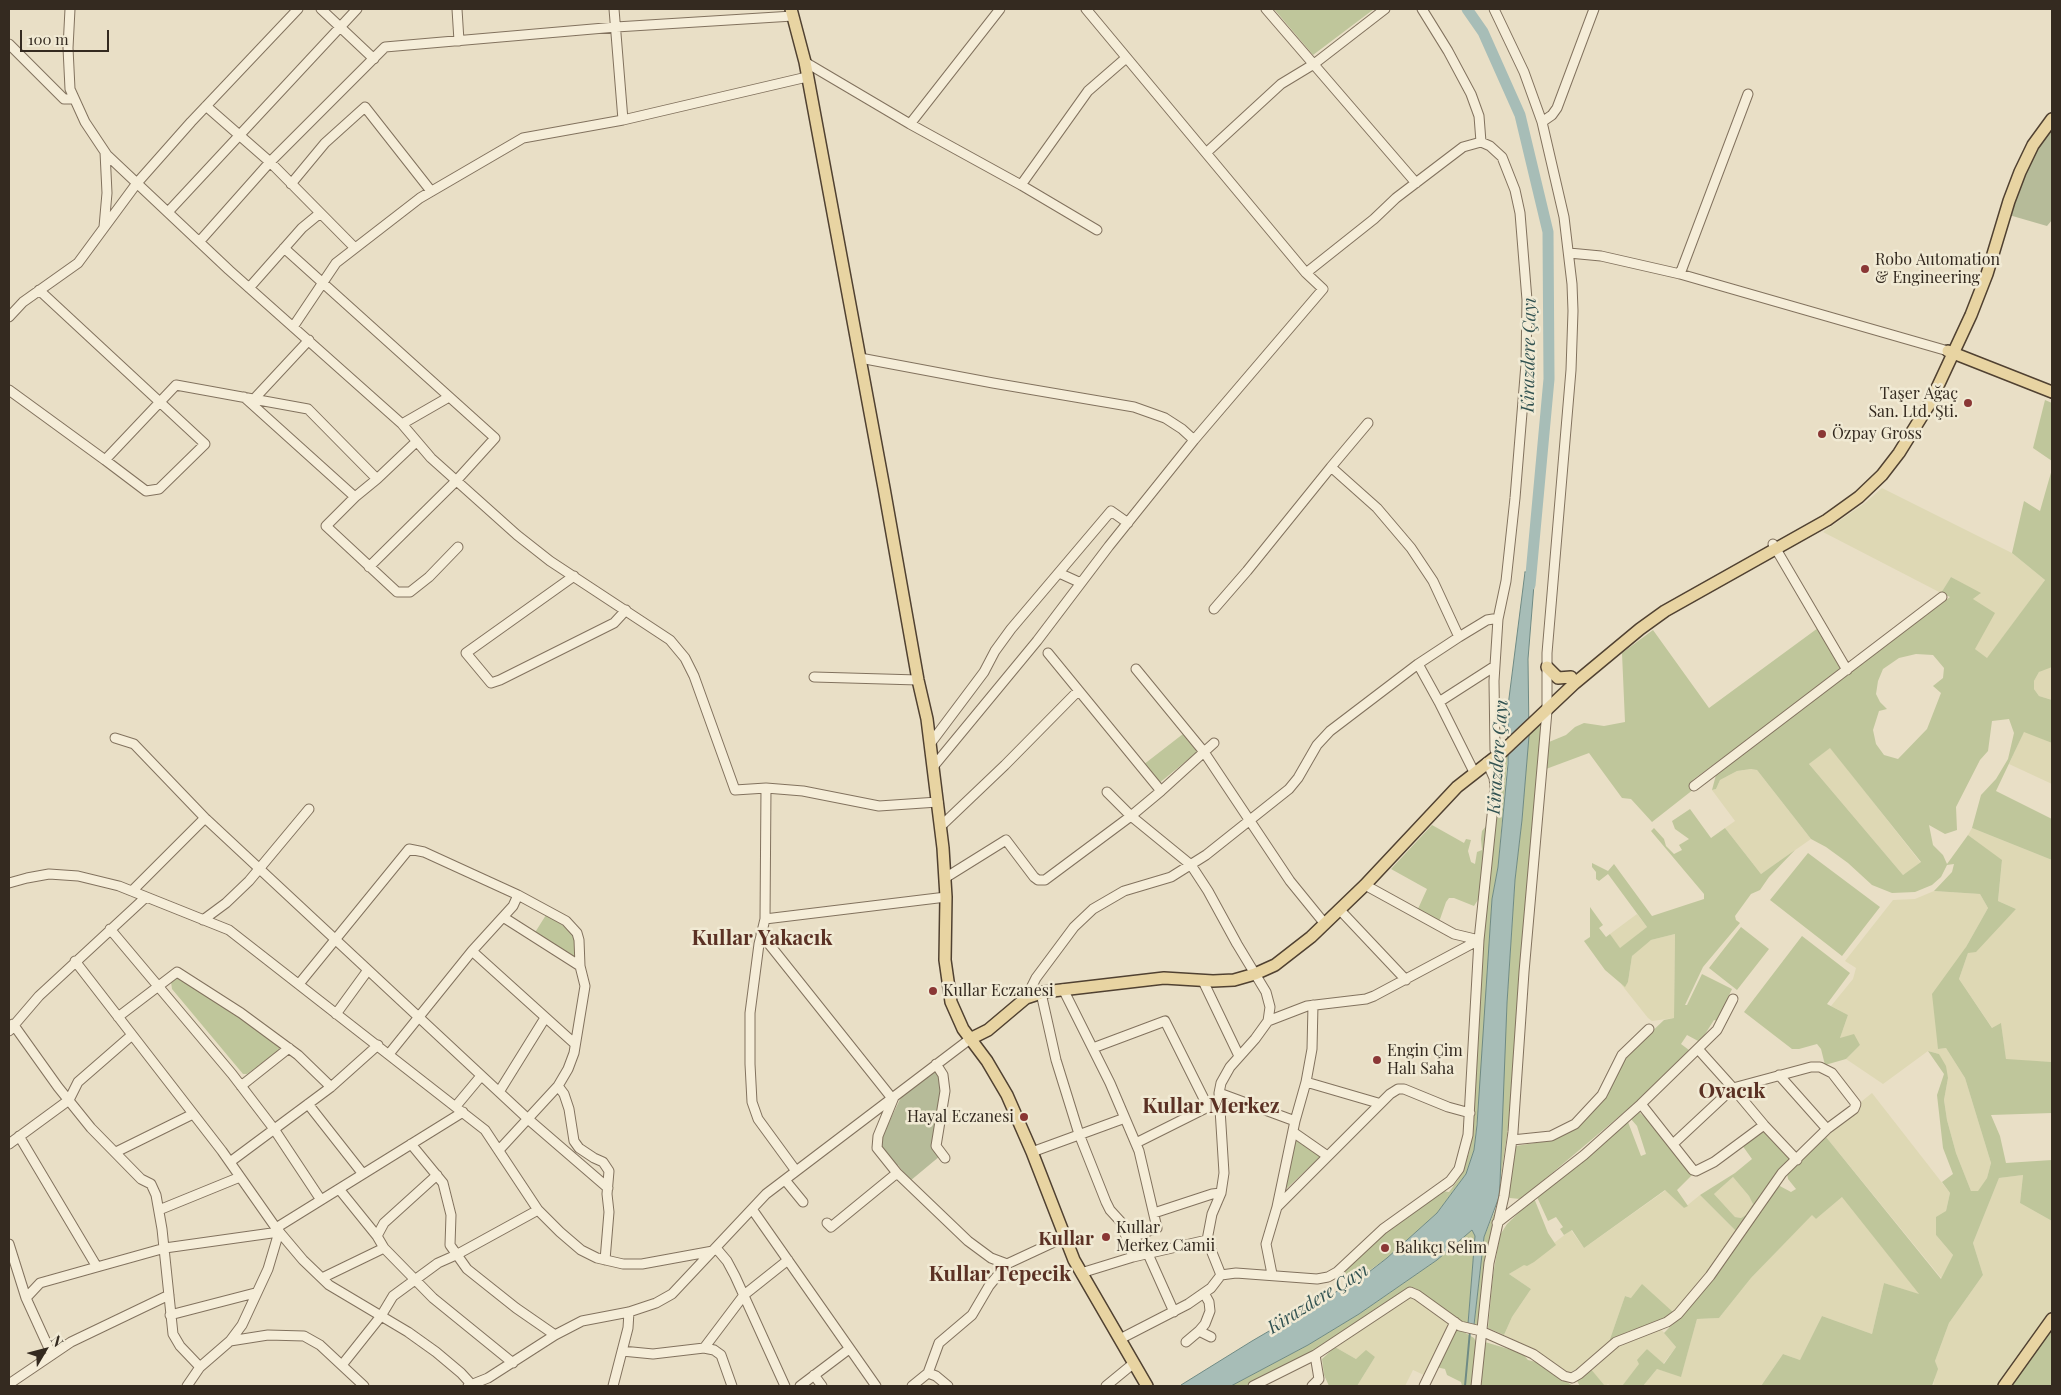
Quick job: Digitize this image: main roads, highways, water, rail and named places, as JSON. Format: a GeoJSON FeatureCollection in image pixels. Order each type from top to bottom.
{"type":"FeatureCollection","features":[{"type":"Feature","properties":{"kind":"main road"},"geometry":{"type":"LineString","coordinates":[[792,12],[808,77],[918,680],[927,719],[941,826],[945,878],[947,985],[954,1012],[963,1029],[987,1061],[1007,1095],[1081,1273],[1147,1386]]}},
{"type":"Feature","properties":{"kind":"main road"},"geometry":{"type":"LineString","coordinates":[[1543,711],[1571,677],[1599,653],[1655,611],[1841,510],[1876,481],[1913,432],[1944,374],[1981,272],[2003,199],[2028,142],[2052,110]]}},
{"type":"Feature","properties":{"kind":"main road"},"geometry":{"type":"LineString","coordinates":[[970,1039],[988,1030],[1021,1002],[1036,994],[1062,989],[1164,978],[1203,981],[1234,980],[1255,974],[1290,955],[1325,924],[1416,828],[1474,772],[1591,669],[1653,619],[1774,547],[1837,507],[1858,490],[1876,472],[1897,446],[1962,336],[1987,274],[2009,201],[2020,172],[2033,145],[2052,119]]}},
{"type":"Feature","properties":{"kind":"main road"},"geometry":{"type":"LineString","coordinates":[[1962,336],[1970,352],[1979,363]]}},
{"type":"Feature","properties":{"kind":"main road"},"geometry":{"type":"LineString","coordinates":[[1951,352],[2052,392]]}},
{"type":"Feature","properties":{"kind":"main road"},"geometry":{"type":"LineString","coordinates":[[1944,374],[1960,364],[1979,363]]}},
{"type":"Feature","properties":{"kind":"main road"},"geometry":{"type":"LineString","coordinates":[[1547,667],[1558,678],[1571,677]]}},
{"type":"Feature","properties":{"kind":"main road"},"geometry":{"type":"LineString","coordinates":[[2004,1386],[2052,1319]]}},
{"type":"Feature","properties":{"kind":"water"},"geometry":{"type":"Polygon","coordinates":[[[1525,572],[1535,572],[1528,659],[1529,736],[1515,880],[1507,1003],[1500,1183],[1499,1197],[1484,1237],[1474,1325],[1468,1324],[1475,1236],[1472,1230],[1437,1260],[1359,1314],[1308,1345],[1231,1386],[1181,1386],[1252,1341],[1365,1275],[1437,1213],[1466,1174],[1474,1150],[1477,1125],[1492,899],[1498,867],[1508,764],[1508,706],[1525,572]]]}},
{"type":"Feature","properties":{"kind":"waterway","name":"Kirazdere Çayı"},"geometry":{"type":"LineString","coordinates":[[1467,9],[1483,32],[1520,115],[1548,232],[1549,379],[1530,585]]}},
{"type":"Feature","properties":{"kind":"waterway"},"geometry":{"type":"LineString","coordinates":[[1465,1386],[1470,1331]]}},
{"type":"Feature","properties":{"kind":"place","name":"Robo Automation & Engineering"},"geometry":{"type":"Point","coordinates":[1865,269]}},
{"type":"Feature","properties":{"kind":"place","name":"Taşer Ağaç San. Ltd. Şti."},"geometry":{"type":"Point","coordinates":[1968,403]}},
{"type":"Feature","properties":{"kind":"place","name":"Özpay Gross"},"geometry":{"type":"Point","coordinates":[1822,434]}},
{"type":"Feature","properties":{"kind":"place","name":"Kullar Eczanesi"},"geometry":{"type":"Point","coordinates":[933,991]}},
{"type":"Feature","properties":{"kind":"place","name":"Engin Çim Halı Saha"},"geometry":{"type":"Point","coordinates":[1377,1060]}},
{"type":"Feature","properties":{"kind":"place","name":"Hayal Eczanesi"},"geometry":{"type":"Point","coordinates":[1024,1117]}},
{"type":"Feature","properties":{"kind":"place","name":"Kullar Merkez Camii"},"geometry":{"type":"Point","coordinates":[1106,1237]}},
{"type":"Feature","properties":{"kind":"place","name":"Balıkçı Selim"},"geometry":{"type":"Point","coordinates":[1385,1248]}},
{"type":"Feature","properties":{"kind":"district","name":"Kullar Yakacık"},"geometry":{"type":"Point","coordinates":[762,938]}},
{"type":"Feature","properties":{"kind":"district","name":"Ovacık"},"geometry":{"type":"Point","coordinates":[1732,1091]}},
{"type":"Feature","properties":{"kind":"district","name":"Kullar Merkez"},"geometry":{"type":"Point","coordinates":[1211,1106]}},
{"type":"Feature","properties":{"kind":"district","name":"Kullar"},"geometry":{"type":"Point","coordinates":[1066,1239]}},
{"type":"Feature","properties":{"kind":"district","name":"Kullar Tepecik"},"geometry":{"type":"Point","coordinates":[1000,1274]}}]}
